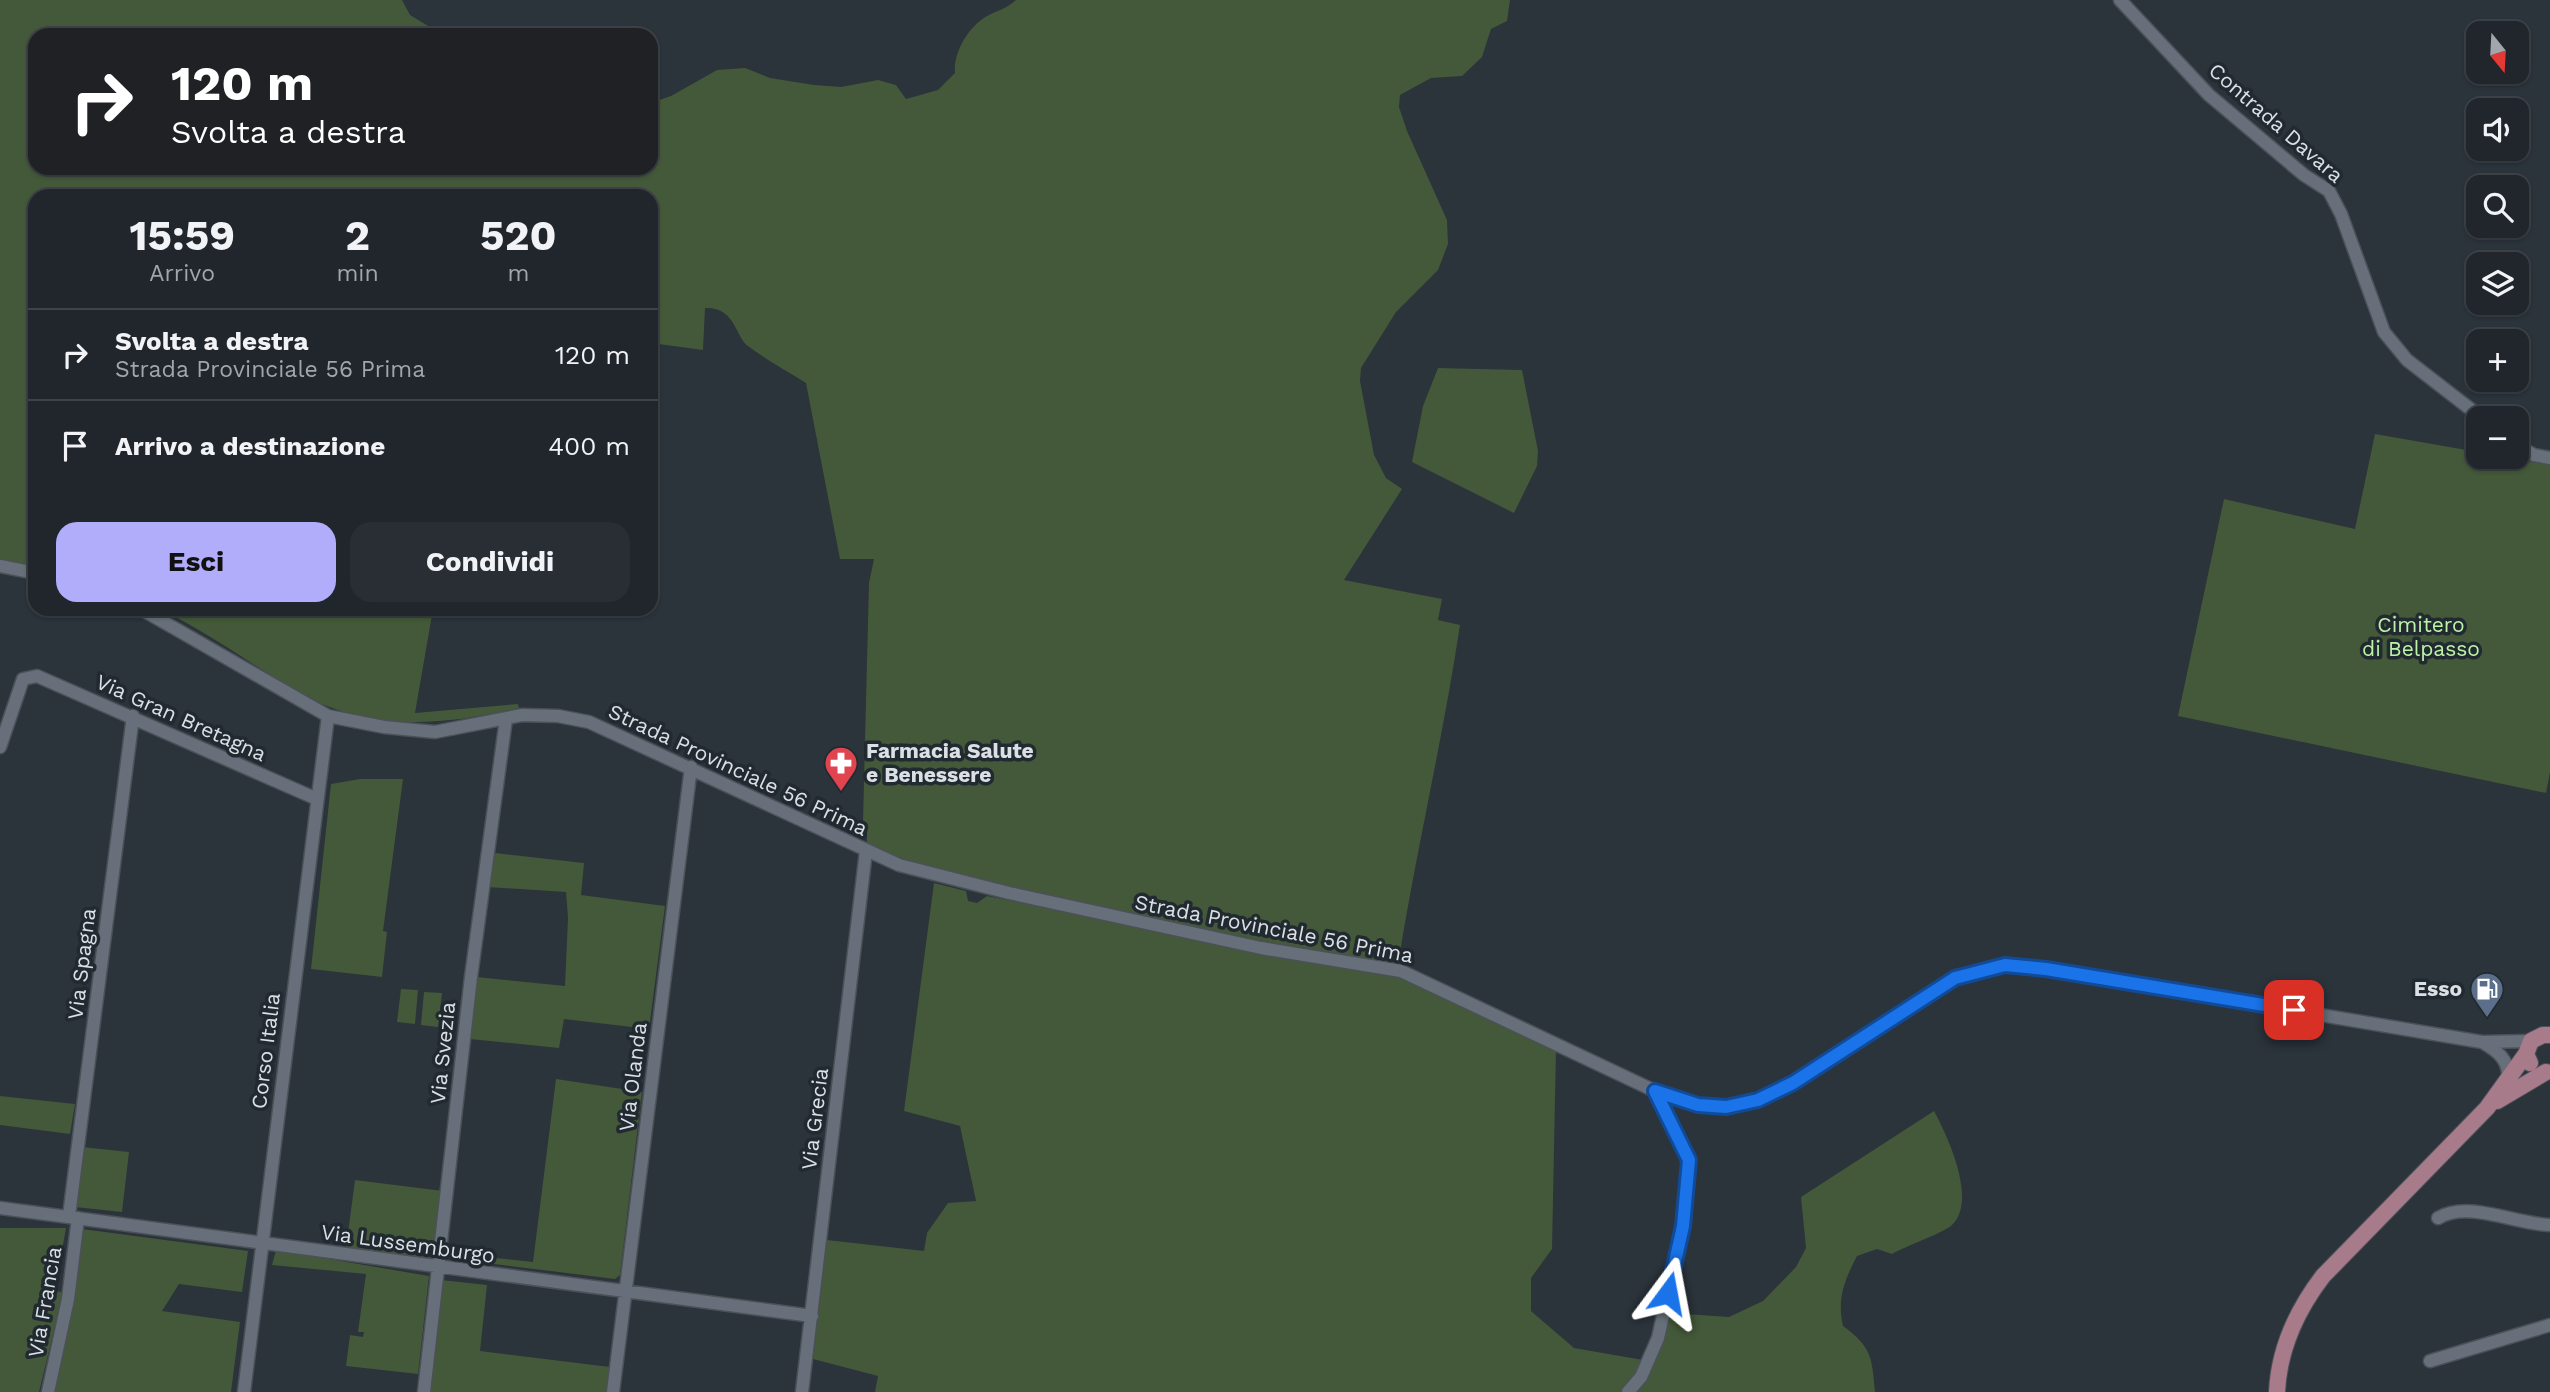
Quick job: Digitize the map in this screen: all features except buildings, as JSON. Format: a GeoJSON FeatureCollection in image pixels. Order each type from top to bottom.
{"type":"FeatureCollection","features":[{"type":"Feature","properties":{"kind":"main road"},"geometry":{"type":"LineString","coordinates":[[2487,1108],[2510,1069],[2540,1038]]}},
{"type":"Feature","properties":{"kind":"main road"},"geometry":{"type":"LineString","coordinates":[[2540,1038],[2528,1061],[2545,1071]]}},
{"type":"Feature","properties":{"kind":"main road"},"geometry":{"type":"LineString","coordinates":[[2277,1392],[2288,1337],[2308,1296],[2323,1276],[2487,1108],[2512,1089],[2545,1071]]}},
{"type":"Feature","properties":{"kind":"street","name":"Contrada Davara"},"geometry":{"type":"LineString","coordinates":[[2120,0],[2209,95],[2304,175],[2329,191],[2342,214],[2384,332],[2407,360],[2466,406]]}},
{"type":"Feature","properties":{"kind":"street"},"geometry":{"type":"LineString","coordinates":[[2529,452],[2550,458]]}},
{"type":"Feature","properties":{"kind":"street"},"geometry":{"type":"LineString","coordinates":[[0,566],[28,572]]}},
{"type":"Feature","properties":{"kind":"street","name":"Strada Provinciale 56 Prima"},"geometry":{"type":"LineString","coordinates":[[153,616],[328,716],[384,727],[435,732],[539,715],[589,722],[898,865],[1010,893],[1261,948],[1401,971],[1655,1091],[1698,1105],[1726,1107],[1773,1095],[1955,978],[2005,965],[2046,969],[2482,1042],[2540,1038]]}},
{"type":"Feature","properties":{"kind":"street","name":"Via Gran Bretagna"},"geometry":{"type":"LineString","coordinates":[[0,747],[23,679],[37,676],[317,799]]}},
{"type":"Feature","properties":{"kind":"street","name":"Via Spagna"},"geometry":{"type":"LineString","coordinates":[[73,1217],[133,716]]}},
{"type":"Feature","properties":{"kind":"street","name":"Corso Italia"},"geometry":{"type":"LineString","coordinates":[[244,1392],[328,716]]}},
{"type":"Feature","properties":{"kind":"street","name":"Via Svezia"},"geometry":{"type":"LineString","coordinates":[[424,1392],[471,977],[506,719]]}},
{"type":"Feature","properties":{"kind":"street","name":"Via Olanda"},"geometry":{"type":"LineString","coordinates":[[613,1392],[691,767]]}},
{"type":"Feature","properties":{"kind":"street","name":"Via Grecia"},"geometry":{"type":"LineString","coordinates":[[802,1392],[866,851]]}},
{"type":"Feature","properties":{"kind":"street"},"geometry":{"type":"LineString","coordinates":[[2482,1042],[2510,1069],[2545,1071]]}},
{"type":"Feature","properties":{"kind":"street"},"geometry":{"type":"LineString","coordinates":[[1628,1392],[1640,1377],[1658,1338],[1683,1226],[1689,1160],[1655,1091]]}},
{"type":"Feature","properties":{"kind":"street","name":"Via Lussemburgo"},"geometry":{"type":"LineString","coordinates":[[0,1208],[812,1317]]}},
{"type":"Feature","properties":{"kind":"street"},"geometry":{"type":"LineString","coordinates":[[2438,1218],[2469,1210],[2550,1225]]}},
{"type":"Feature","properties":{"kind":"street","name":"Via Francia"},"geometry":{"type":"LineString","coordinates":[[48,1392],[68,1300],[73,1217]]}},
{"type":"Feature","properties":{"kind":"street"},"geometry":{"type":"LineString","coordinates":[[2430,1361],[2550,1325]]}},
{"type":"Feature","properties":{"kind":"green space"},"geometry":{"type":"Polygon","coordinates":[[[0,0],[402,0],[410,15],[431,28],[28,28],[28,175],[658,175],[658,101],[717,70],[745,68],[770,78],[841,87],[878,80],[896,85],[906,99],[938,90],[955,73],[959,49],[974,27],[987,16],[1016,0],[1510,0],[1507,21],[1491,29],[1482,57],[1462,76],[1431,78],[1400,95],[1399,107],[1407,131],[1447,220],[1448,244],[1438,270],[1396,312],[1361,368],[1360,381],[1374,455],[1386,478],[1402,489],[1344,580],[1442,599],[1438,620],[1460,625],[1398,965],[1217,932],[971,878],[929,867],[867,844],[867,823],[863,821],[869,583],[874,559],[840,559],[806,383],[748,346],[729,317],[715,309],[705,308],[703,350],[658,344],[658,189],[28,189],[28,565],[0,559],[0,0]]]}},
{"type":"Feature","properties":{"kind":"green space"},"geometry":{"type":"Polygon","coordinates":[[[1438,368],[1522,370],[1538,451],[1537,466],[1514,513],[1412,462],[1423,406],[1438,368]]]}},
{"type":"Feature","properties":{"kind":"green space","name":"Cimitero di Belpasso"},"geometry":{"type":"Polygon","coordinates":[[[2375,434],[2466,450],[2466,469],[2529,469],[2529,461],[2550,465],[2550,772],[2546,793],[2178,716],[2224,499],[2355,529],[2375,434]]]}},
{"type":"Feature","properties":{"kind":"green space"},"geometry":{"type":"Polygon","coordinates":[[[173,616],[432,616],[415,713],[518,704],[519,708],[436,721],[382,720],[355,715],[302,694],[173,616]]]}},
{"type":"Feature","properties":{"kind":"green space"},"geometry":{"type":"Polygon","coordinates":[[[360,779],[403,779],[383,931],[387,932],[382,977],[311,969],[331,784],[360,779]]]}},
{"type":"Feature","properties":{"kind":"green space"},"geometry":{"type":"Polygon","coordinates":[[[495,853],[584,863],[581,895],[665,906],[649,1029],[564,1019],[559,1048],[470,1039],[477,977],[565,986],[568,918],[566,892],[488,887],[495,853]]]}},
{"type":"Feature","properties":{"kind":"green space"},"geometry":{"type":"Polygon","coordinates":[[[934,883],[966,891],[968,901],[977,903],[987,896],[1401,978],[1556,1049],[1552,1249],[1531,1278],[1531,1311],[1574,1348],[1643,1360],[1635,1378],[1622,1392],[875,1392],[878,1376],[813,1359],[827,1240],[924,1251],[927,1233],[948,1203],[976,1201],[960,1126],[904,1111],[934,883]]]}},
{"type":"Feature","properties":{"kind":"green space"},"geometry":{"type":"Polygon","coordinates":[[[401,989],[418,990],[415,1024],[397,1022],[401,989]]]}},
{"type":"Feature","properties":{"kind":"green space"},"geometry":{"type":"Polygon","coordinates":[[[424,992],[442,993],[438,1027],[421,1025],[424,992]]]}},
{"type":"Feature","properties":{"kind":"green space"},"geometry":{"type":"Polygon","coordinates":[[[556,1079],[642,1092],[620,1275],[615,1279],[446,1258],[448,1253],[533,1262],[556,1079]]]}},
{"type":"Feature","properties":{"kind":"green space"},"geometry":{"type":"Polygon","coordinates":[[[0,1096],[75,1104],[70,1134],[0,1125],[0,1096]]]}},
{"type":"Feature","properties":{"kind":"green space"},"geometry":{"type":"Polygon","coordinates":[[[1934,1111],[1958,1168],[1962,1200],[1959,1214],[1948,1228],[1892,1254],[1877,1249],[1857,1256],[1843,1290],[1843,1326],[1860,1340],[1869,1354],[1875,1392],[1637,1392],[1653,1366],[1670,1313],[1729,1317],[1763,1301],[1796,1267],[1806,1248],[1801,1197],[1934,1111]]]}},
{"type":"Feature","properties":{"kind":"green space"},"geometry":{"type":"Polygon","coordinates":[[[82,1147],[129,1152],[122,1212],[75,1207],[82,1147]]]}},
{"type":"Feature","properties":{"kind":"green space"},"geometry":{"type":"Polygon","coordinates":[[[355,1180],[443,1191],[437,1254],[430,1260],[346,1248],[355,1180]]]}},
{"type":"Feature","properties":{"kind":"green space"},"geometry":{"type":"Polygon","coordinates":[[[0,1228],[66,1228],[55,1290],[63,1293],[39,1392],[0,1392],[0,1228]]]}},
{"type":"Feature","properties":{"kind":"green space"},"geometry":{"type":"Polygon","coordinates":[[[82,1229],[248,1251],[242,1292],[179,1284],[162,1311],[240,1322],[231,1392],[54,1392],[82,1229]]]}},
{"type":"Feature","properties":{"kind":"green space"},"geometry":{"type":"Polygon","coordinates":[[[276,1250],[429,1276],[418,1374],[346,1366],[350,1335],[363,1337],[364,1332],[358,1332],[366,1274],[272,1265],[276,1250]]]}},
{"type":"Feature","properties":{"kind":"green space"},"geometry":{"type":"Polygon","coordinates":[[[441,1280],[487,1285],[480,1351],[610,1367],[606,1392],[428,1392],[441,1280]]]}},
{"type":"Feature","properties":{"kind":"place","name":"Farmacia Salute e Benessere"},"geometry":{"type":"Point","coordinates":[841,793]}},
{"type":"Feature","properties":{"kind":"place","name":"Esso"},"geometry":{"type":"Point","coordinates":[2487,1019]}},
{"type":"Feature","properties":{"kind":"route"},"geometry":{"type":"LineString","coordinates":[[1668,1293],[1683,1226],[1689,1160],[1655,1091],[1698,1105],[1726,1107],[1773,1095],[1955,978],[2005,965],[2046,969],[2294,1010]]}}]}
